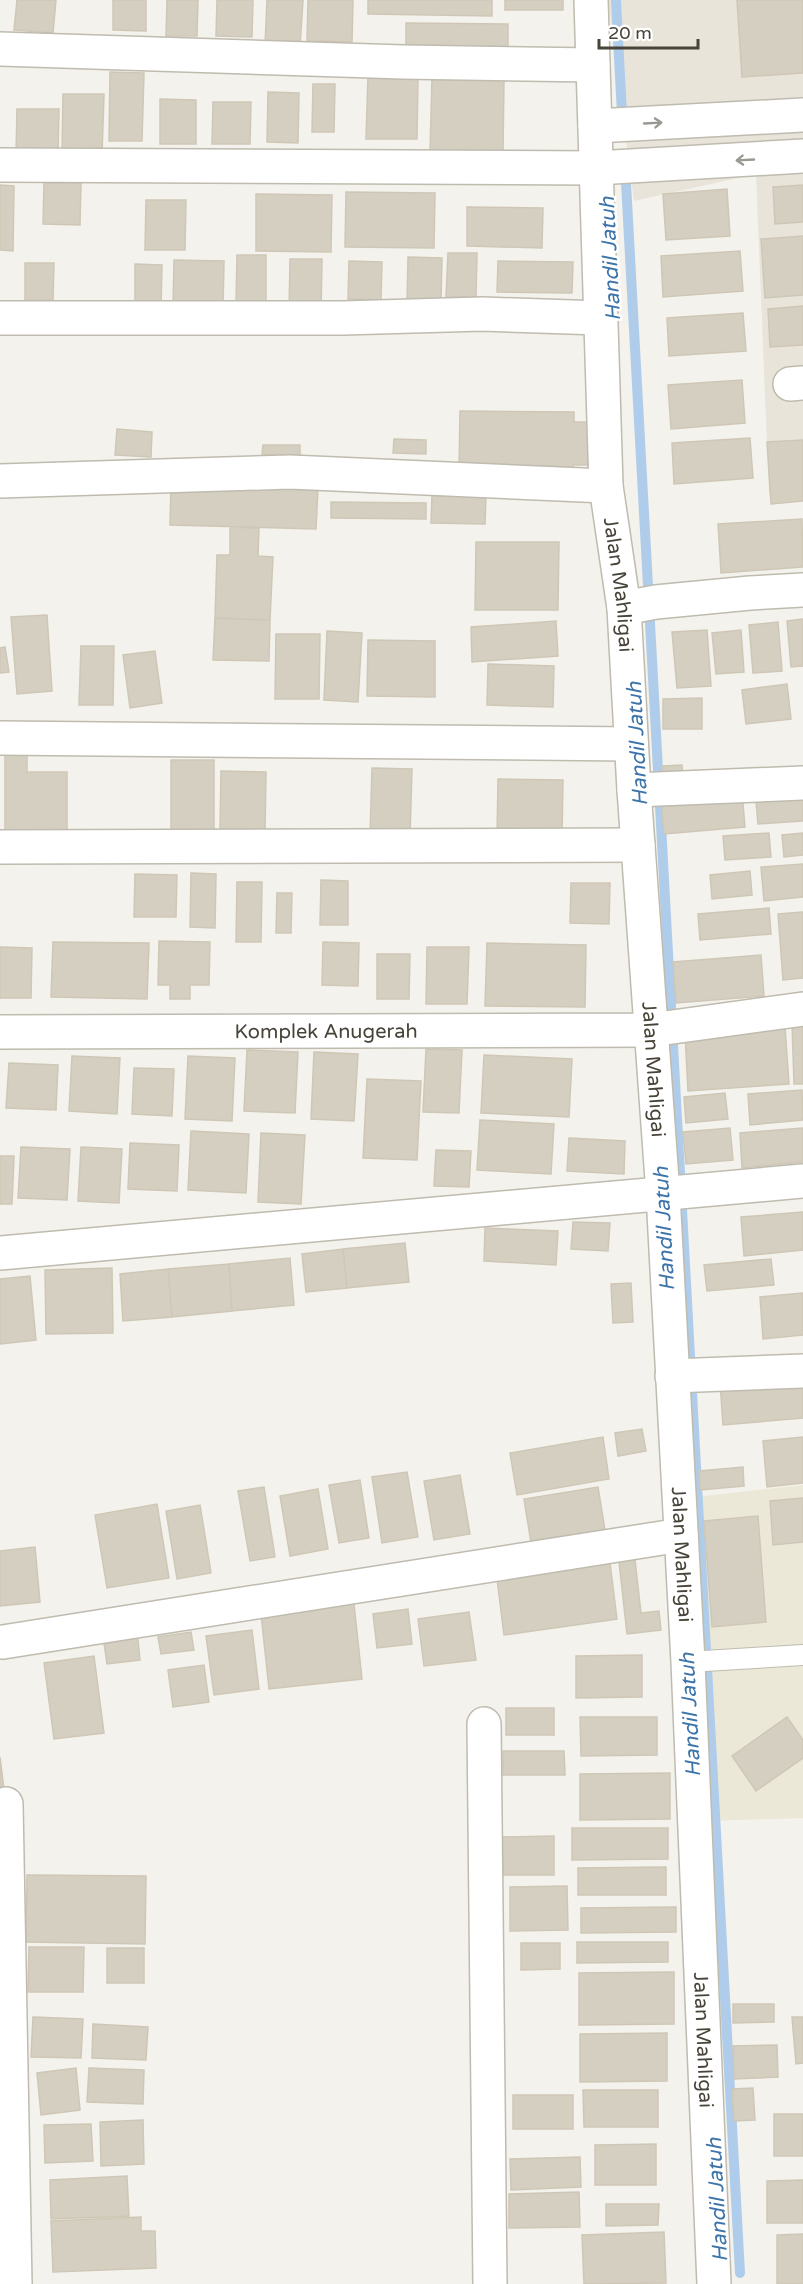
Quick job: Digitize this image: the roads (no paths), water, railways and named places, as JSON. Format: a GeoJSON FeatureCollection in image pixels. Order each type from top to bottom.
{"type":"FeatureCollection","features":[{"type":"Feature","properties":{"kind":"street","name":"Jalan Mahligai"},"geometry":{"type":"LineString","coordinates":[[591,0],[606,486],[639,605],[631,744],[651,790],[638,845],[666,1028],[685,1376],[681,1535],[701,1662],[714,2284]]}},
{"type":"Feature","properties":{"kind":"street"},"geometry":{"type":"LineString","coordinates":[[0,49],[403,63],[593,65]]}},
{"type":"Feature","properties":{"kind":"street"},"geometry":{"type":"LineString","coordinates":[[595,126],[803,115]]}},
{"type":"Feature","properties":{"kind":"street"},"geometry":{"type":"LineString","coordinates":[[0,165],[596,168],[803,156]]}},
{"type":"Feature","properties":{"kind":"street"},"geometry":{"type":"LineString","coordinates":[[0,318],[343,318],[482,315],[600,318]]}},
{"type":"Feature","properties":{"kind":"street"},"geometry":{"type":"LineString","coordinates":[[0,481],[290,472],[606,486]]}},
{"type":"Feature","properties":{"kind":"street"},"geometry":{"type":"LineString","coordinates":[[639,605],[803,590]]}},
{"type":"Feature","properties":{"kind":"street"},"geometry":{"type":"LineString","coordinates":[[0,738],[631,744]]}},
{"type":"Feature","properties":{"kind":"street"},"geometry":{"type":"LineString","coordinates":[[651,790],[803,783]]}},
{"type":"Feature","properties":{"kind":"street"},"geometry":{"type":"LineString","coordinates":[[0,847],[638,845]]}},
{"type":"Feature","properties":{"kind":"street","name":"Komplek Anugerah"},"geometry":{"type":"LineString","coordinates":[[0,1032],[666,1028],[803,1009]]}},
{"type":"Feature","properties":{"kind":"street"},"geometry":{"type":"LineString","coordinates":[[0,1253],[803,1181]]}},
{"type":"Feature","properties":{"kind":"street"},"geometry":{"type":"LineString","coordinates":[[685,1376],[803,1371]]}},
{"type":"Feature","properties":{"kind":"street"},"geometry":{"type":"LineString","coordinates":[[3,1642],[681,1535]]}},
{"type":"Feature","properties":{"kind":"street"},"geometry":{"type":"LineString","coordinates":[[484,1724],[490,2284]]}},
{"type":"Feature","properties":{"kind":"street"},"geometry":{"type":"LineString","coordinates":[[6,1804],[15,2284]]}},
{"type":"Feature","properties":{"kind":"lane"},"geometry":{"type":"LineString","coordinates":[[701,1662],[803,1655]]}},
{"type":"Feature","properties":{"kind":"waterway","name":"Handil Jatuh"},"geometry":{"type":"LineString","coordinates":[[616,0],[622,114]]}},
{"type":"Feature","properties":{"kind":"waterway","name":"Handil Jatuh"},"geometry":{"type":"LineString","coordinates":[[626,183],[740,2273]]}}]}
